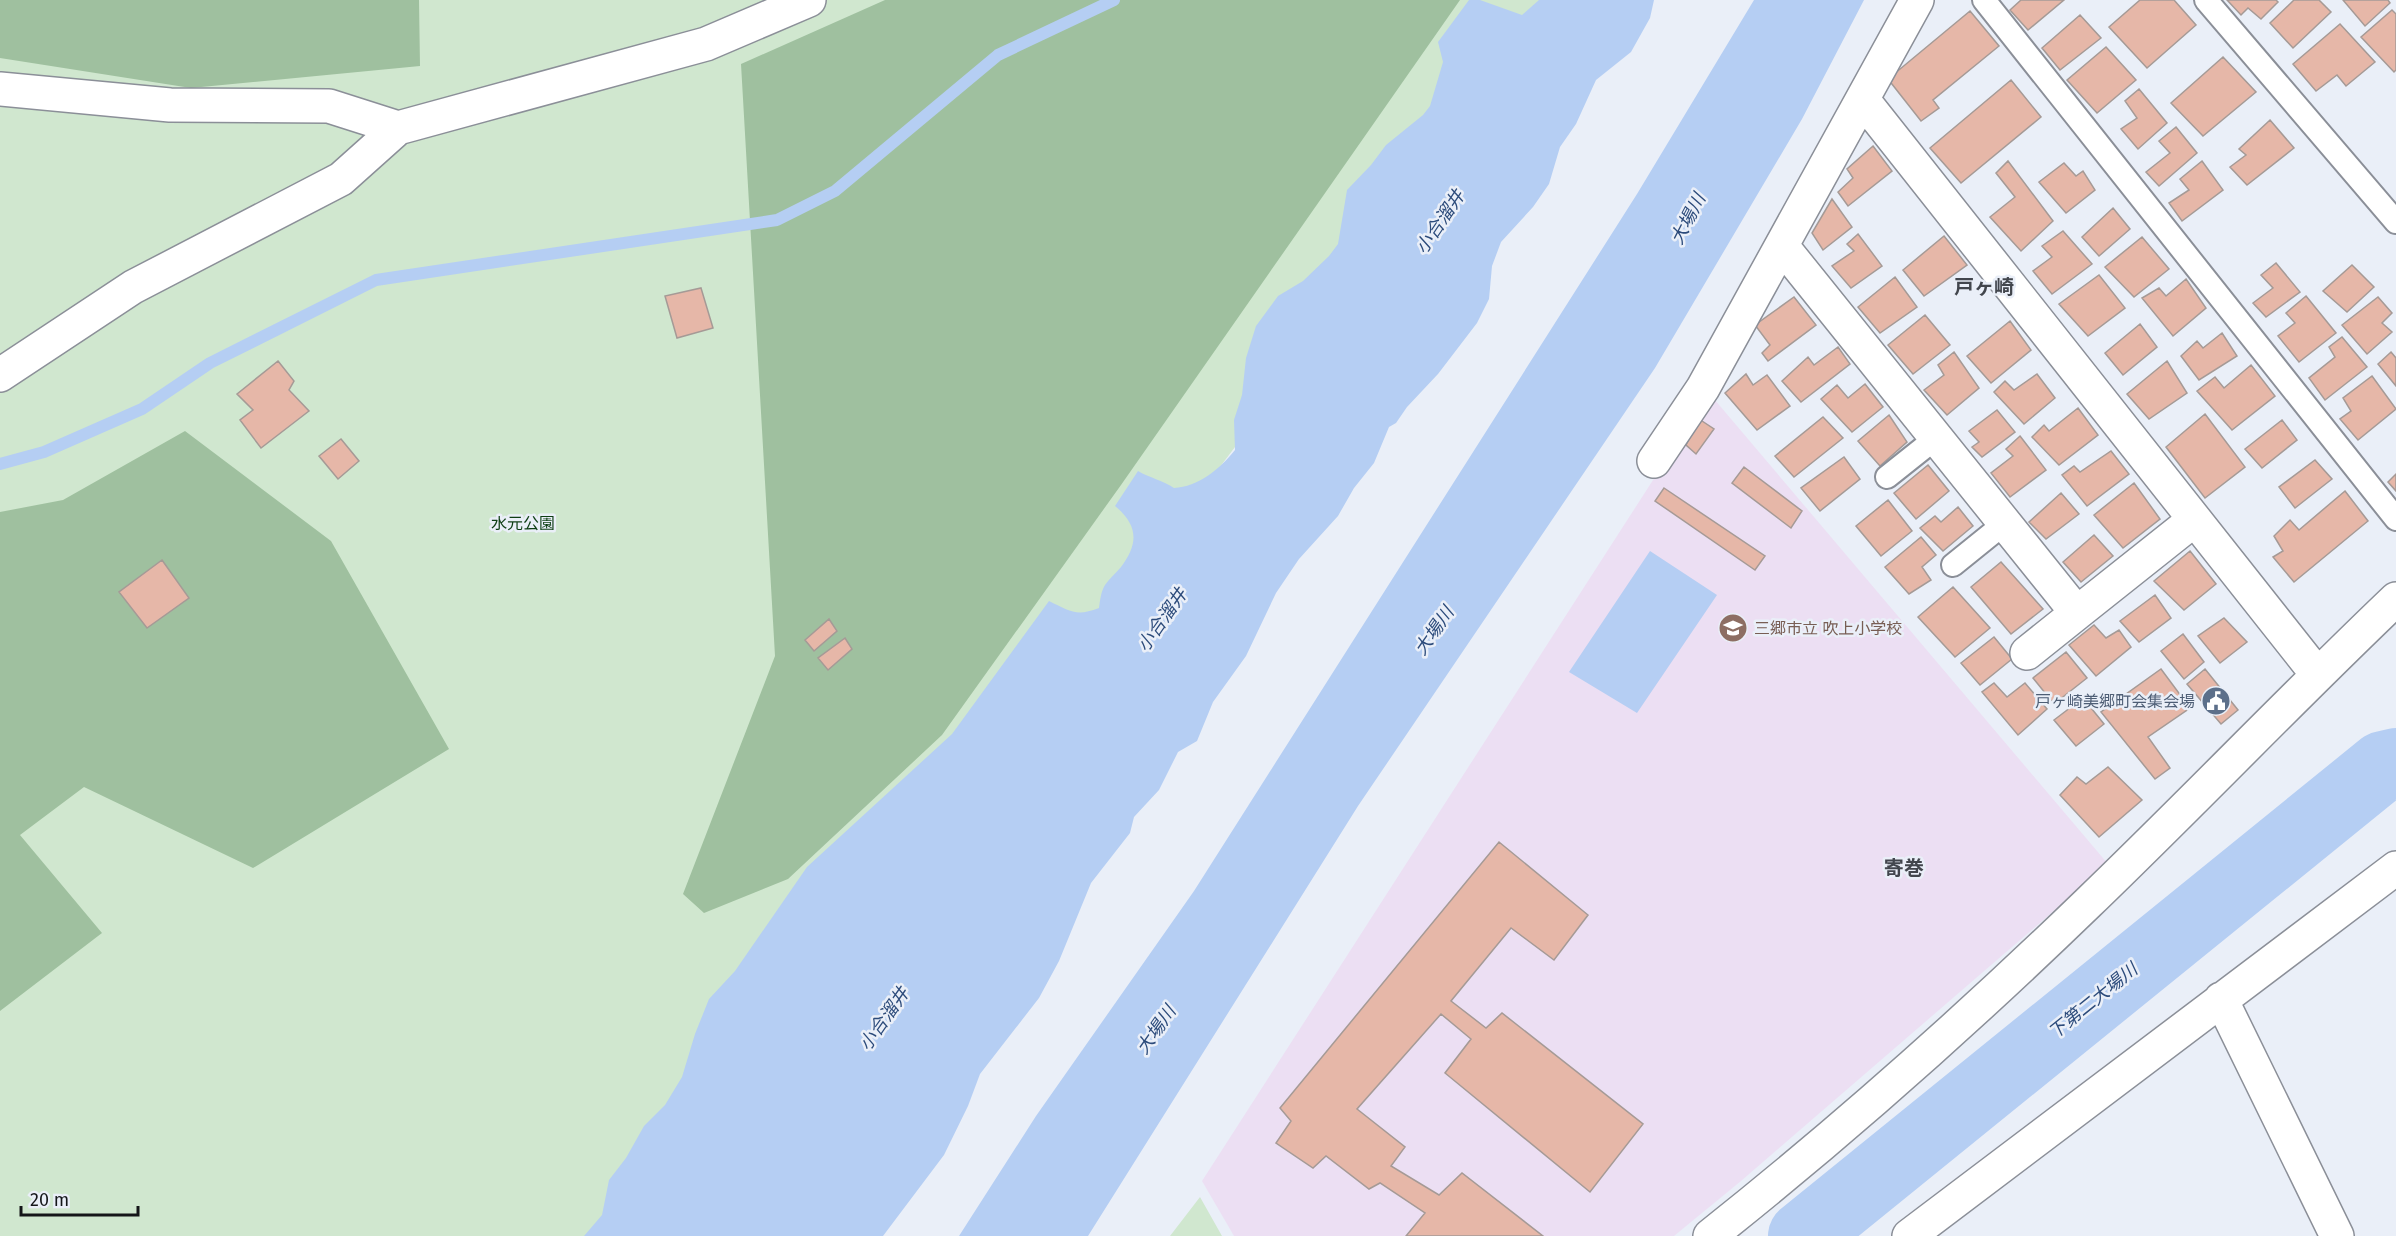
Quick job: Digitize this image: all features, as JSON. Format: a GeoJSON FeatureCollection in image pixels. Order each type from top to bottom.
{"type":"FeatureCollection","features":[{"type":"Feature","properties":{"kind":"street"},"geometry":{"type":"LineString","coordinates":[[0,375],[133,287],[341,179],[398,128],[706,44],[809,0]]}},
{"type":"Feature","properties":{"kind":"street"},"geometry":{"type":"LineString","coordinates":[[1654,461],[1702,388],[1917,0]]}},
{"type":"Feature","properties":{"kind":"street"},"geometry":{"type":"LineString","coordinates":[[0,89],[170,105],[329,106],[398,128]]}},
{"type":"Feature","properties":{"kind":"street"},"geometry":{"type":"LineString","coordinates":[[1863,100],[2318,674]]}},
{"type":"Feature","properties":{"kind":"street"},"geometry":{"type":"LineString","coordinates":[[1782,246],[2076,613]]}},
{"type":"Feature","properties":{"kind":"street"},"geometry":{"type":"LineString","coordinates":[[2027,653],[2194,520]]}},
{"type":"Feature","properties":{"kind":"street"},"geometry":{"type":"LineString","coordinates":[[1710,1236],[1960,1023],[2088,903],[2396,599]]}},
{"type":"Feature","properties":{"kind":"street"},"geometry":{"type":"LineString","coordinates":[[1909,1236],[2396,868]]}},
{"type":"Feature","properties":{"kind":"street"},"geometry":{"type":"LineString","coordinates":[[2221,999],[2337,1236]]}},
{"type":"Feature","properties":{"kind":"lane"},"geometry":{"type":"LineString","coordinates":[[1984,0],[2396,519]]}},
{"type":"Feature","properties":{"kind":"lane"},"geometry":{"type":"LineString","coordinates":[[2206,0],[2396,222]]}},
{"type":"Feature","properties":{"kind":"lane"},"geometry":{"type":"LineString","coordinates":[[1887,477],[1936,438]]}},
{"type":"Feature","properties":{"kind":"lane"},"geometry":{"type":"LineString","coordinates":[[1953,565],[2005,523]]}},
{"type":"Feature","properties":{"kind":"shaded area","name":"三郷市立 吹上小学校"},"geometry":{"type":"Polygon","coordinates":[[[1709,393],[2108,864],[1741,1181],[1674,1236],[1234,1236],[1202,1181],[1709,393]]]}},
{"type":"Feature","properties":{"kind":"green space","name":"水元公園"},"geometry":{"type":"Polygon","coordinates":[[[0,0],[1558,0],[1410,214],[733,1115],[624,1236],[0,1236],[0,0]]]}},
{"type":"Feature","properties":{"kind":"green space"},"geometry":{"type":"Polygon","coordinates":[[[0,0],[419,0],[420,66],[191,88],[0,58],[0,0]]]}},
{"type":"Feature","properties":{"kind":"green space"},"geometry":{"type":"Polygon","coordinates":[[[885,0],[1460,0],[1121,485],[942,735],[788,879],[704,913],[683,894],[775,656],[741,64],[885,0]]]}},
{"type":"Feature","properties":{"kind":"green space"},"geometry":{"type":"Polygon","coordinates":[[[185,431],[331,541],[449,749],[253,868],[84,787],[20,835],[102,933],[0,1011],[0,512],[63,500],[185,431]]]}},
{"type":"Feature","properties":{"kind":"green space"},"geometry":{"type":"Polygon","coordinates":[[[1200,1197],[1222,1236],[1170,1236],[1200,1197]]]}},
{"type":"Feature","properties":{"kind":"water","name":"小合溜井"},"geometry":{"type":"Polygon","coordinates":[[[1469,0],[1480,0],[1522,15],[1539,0],[1654,0],[1650,18],[1631,52],[1596,80],[1576,124],[1560,147],[1549,184],[1533,207],[1501,242],[1492,266],[1489,299],[1477,323],[1438,374],[1407,407],[1396,423],[1389,427],[1374,463],[1354,488],[1338,516],[1299,559],[1276,593],[1246,656],[1213,702],[1197,741],[1178,752],[1159,790],[1134,817],[1130,833],[1091,883],[1059,961],[1039,998],[980,1074],[968,1106],[944,1155],[883,1236],[584,1236],[602,1215],[609,1180],[626,1158],[644,1126],[665,1105],[682,1077],[709,999],[735,971],[807,867],[952,734],[1049,601],[1068,610],[1079,612],[1099,608],[1104,587],[1121,567],[1131,550],[1132,527],[1123,513],[1115,506],[1138,471],[1174,488],[1183,487],[1208,476],[1235,450],[1234,420],[1242,395],[1246,358],[1256,326],[1278,296],[1303,281],[1329,256],[1338,244],[1347,190],[1386,145],[1423,115],[1430,106],[1443,62],[1438,42],[1469,0]]]}},
{"type":"Feature","properties":{"kind":"water","name":"大場川"},"geometry":{"type":"Polygon","coordinates":[[[1754,0],[1864,0],[1802,119],[1655,368],[1358,806],[1088,1236],[959,1236],[1036,1116],[1194,891],[1637,194],[1754,0]]]}},
{"type":"Feature","properties":{"kind":"water"},"geometry":{"type":"Polygon","coordinates":[[[1650,551],[1717,595],[1637,713],[1569,672],[1650,551]]]}},
{"type":"Feature","properties":{"kind":"building"},"geometry":{"type":"Polygon","coordinates":[[[2021,0],[2064,0],[2028,30],[2010,10],[2021,0]]]}},
{"type":"Feature","properties":{"kind":"building"},"geometry":{"type":"Polygon","coordinates":[[[2140,0],[2174,0],[2196,25],[2147,68],[2109,27],[2140,0]]]}},
{"type":"Feature","properties":{"kind":"building"},"geometry":{"type":"Polygon","coordinates":[[[2227,0],[2276,0],[2278,2],[2261,19],[2248,8],[2241,15],[2227,0]]]}},
{"type":"Feature","properties":{"kind":"building"},"geometry":{"type":"Polygon","coordinates":[[[2294,0],[2319,0],[2331,12],[2293,48],[2270,23],[2294,0]]]}},
{"type":"Feature","properties":{"kind":"building"},"geometry":{"type":"Polygon","coordinates":[[[2343,0],[2388,0],[2390,3],[2365,26],[2343,0]]]}},
{"type":"Feature","properties":{"kind":"building"},"geometry":{"type":"Polygon","coordinates":[[[2392,10],[2396,14],[2396,70],[2394,72],[2361,37],[2392,10]]]}},
{"type":"Feature","properties":{"kind":"building"},"geometry":{"type":"Polygon","coordinates":[[[1970,11],[1999,46],[1933,100],[1939,108],[1921,121],[1888,79],[1970,11]]]}},
{"type":"Feature","properties":{"kind":"building"},"geometry":{"type":"Polygon","coordinates":[[[2080,15],[2101,38],[2060,70],[2042,48],[2080,15]]]}},
{"type":"Feature","properties":{"kind":"building"},"geometry":{"type":"Polygon","coordinates":[[[2340,24],[2375,62],[2346,86],[2337,75],[2316,91],[2293,64],[2340,24]]]}},
{"type":"Feature","properties":{"kind":"building"},"geometry":{"type":"Polygon","coordinates":[[[2106,47],[2136,80],[2097,113],[2067,80],[2106,47]]]}},
{"type":"Feature","properties":{"kind":"building"},"geometry":{"type":"Polygon","coordinates":[[[2223,57],[2256,92],[2203,136],[2171,103],[2223,57]]]}},
{"type":"Feature","properties":{"kind":"building"},"geometry":{"type":"Polygon","coordinates":[[[2011,80],[2041,117],[1961,183],[1930,148],[2011,80]]]}},
{"type":"Feature","properties":{"kind":"building"},"geometry":{"type":"Polygon","coordinates":[[[2139,89],[2167,123],[2138,149],[2121,129],[2137,118],[2125,101],[2139,89]]]}},
{"type":"Feature","properties":{"kind":"building"},"geometry":{"type":"Polygon","coordinates":[[[2270,120],[2294,148],[2247,185],[2230,167],[2246,155],[2239,149],[2270,120]]]}},
{"type":"Feature","properties":{"kind":"building"},"geometry":{"type":"Polygon","coordinates":[[[2176,127],[2197,153],[2159,186],[2146,172],[2170,153],[2159,141],[2176,127]]]}},
{"type":"Feature","properties":{"kind":"building"},"geometry":{"type":"Polygon","coordinates":[[[1873,146],[1892,171],[1848,206],[1838,192],[1853,178],[1847,169],[1873,146]]]}},
{"type":"Feature","properties":{"kind":"building"},"geometry":{"type":"Polygon","coordinates":[[[2008,161],[2053,221],[2021,251],[1990,217],[2015,197],[1996,173],[2008,161]]]}},
{"type":"Feature","properties":{"kind":"building"},"geometry":{"type":"Polygon","coordinates":[[[2202,161],[2223,190],[2182,221],[2169,203],[2189,190],[2180,179],[2202,161]]]}},
{"type":"Feature","properties":{"kind":"building"},"geometry":{"type":"Polygon","coordinates":[[[2064,163],[2076,176],[2083,171],[2095,190],[2066,213],[2039,182],[2064,163]]]}},
{"type":"Feature","properties":{"kind":"building"},"geometry":{"type":"Polygon","coordinates":[[[1832,199],[1852,227],[1823,250],[1812,233],[1832,199]]]}},
{"type":"Feature","properties":{"kind":"building"},"geometry":{"type":"Polygon","coordinates":[[[2113,208],[2130,229],[2099,256],[2082,237],[2113,208]]]}},
{"type":"Feature","properties":{"kind":"building"},"geometry":{"type":"Polygon","coordinates":[[[2063,231],[2092,264],[2052,294],[2033,271],[2052,257],[2042,246],[2063,231]]]}},
{"type":"Feature","properties":{"kind":"building"},"geometry":{"type":"Polygon","coordinates":[[[1858,234],[1882,266],[1851,288],[1832,266],[1854,251],[1847,244],[1858,234]]]}},
{"type":"Feature","properties":{"kind":"building"},"geometry":{"type":"Polygon","coordinates":[[[1944,236],[1967,265],[1924,296],[1903,270],[1944,236]]]}},
{"type":"Feature","properties":{"kind":"building"},"geometry":{"type":"Polygon","coordinates":[[[2142,237],[2169,269],[2134,297],[2105,267],[2142,237]]]}},
{"type":"Feature","properties":{"kind":"building"},"geometry":{"type":"Polygon","coordinates":[[[2276,263],[2300,292],[2266,317],[2253,303],[2273,288],[2261,275],[2276,263]]]}},
{"type":"Feature","properties":{"kind":"building"},"geometry":{"type":"Polygon","coordinates":[[[2352,265],[2374,287],[2347,312],[2323,291],[2352,265]]]}},
{"type":"Feature","properties":{"kind":"building"},"geometry":{"type":"Polygon","coordinates":[[[2099,275],[2125,308],[2088,336],[2059,304],[2099,275]]]}},
{"type":"Feature","properties":{"kind":"building"},"geometry":{"type":"Polygon","coordinates":[[[1895,277],[1917,307],[1880,333],[1858,307],[1895,277]]]}},
{"type":"Feature","properties":{"kind":"building"},"geometry":{"type":"Polygon","coordinates":[[[2186,279],[2206,308],[2173,336],[2142,298],[2159,288],[2166,296],[2186,279]]]}},
{"type":"Feature","properties":{"kind":"building"},"geometry":{"type":"Polygon","coordinates":[[[701,288],[713,328],[677,338],[665,296],[701,288]]]}},
{"type":"Feature","properties":{"kind":"building"},"geometry":{"type":"Polygon","coordinates":[[[2306,296],[2336,333],[2299,362],[2278,336],[2295,323],[2286,313],[2306,296]]]}},
{"type":"Feature","properties":{"kind":"building"},"geometry":{"type":"Polygon","coordinates":[[[1794,297],[1816,325],[1768,361],[1762,353],[1770,345],[1755,325],[1794,297]]]}},
{"type":"Feature","properties":{"kind":"building"},"geometry":{"type":"Polygon","coordinates":[[[2378,297],[2392,313],[2382,323],[2392,332],[2367,354],[2342,325],[2378,297]]]}},
{"type":"Feature","properties":{"kind":"building"},"geometry":{"type":"Polygon","coordinates":[[[1925,315],[1950,345],[1913,374],[1888,345],[1925,315]]]}},
{"type":"Feature","properties":{"kind":"building"},"geometry":{"type":"Polygon","coordinates":[[[2010,321],[2031,350],[1991,383],[1967,356],[2010,321]]]}},
{"type":"Feature","properties":{"kind":"building"},"geometry":{"type":"Polygon","coordinates":[[[2140,324],[2157,347],[2123,375],[2105,353],[2140,324]]]}},
{"type":"Feature","properties":{"kind":"building"},"geometry":{"type":"Polygon","coordinates":[[[2222,333],[2237,356],[2199,380],[2181,356],[2197,341],[2203,348],[2222,333]]]}},
{"type":"Feature","properties":{"kind":"building"},"geometry":{"type":"Polygon","coordinates":[[[2342,337],[2367,367],[2325,400],[2309,378],[2335,357],[2329,347],[2342,337]]]}},
{"type":"Feature","properties":{"kind":"building"},"geometry":{"type":"Polygon","coordinates":[[[1838,347],[1850,364],[1801,402],[1782,381],[1808,357],[1814,365],[1838,347]]]}},
{"type":"Feature","properties":{"kind":"building"},"geometry":{"type":"Polygon","coordinates":[[[1954,352],[1979,388],[1947,415],[1924,390],[1944,375],[1938,365],[1954,352]]]}},
{"type":"Feature","properties":{"kind":"building"},"geometry":{"type":"Polygon","coordinates":[[[2391,352],[2396,358],[2396,386],[2378,364],[2391,352]]]}},
{"type":"Feature","properties":{"kind":"building"},"geometry":{"type":"Polygon","coordinates":[[[278,361],[294,381],[289,390],[309,411],[261,448],[240,420],[253,410],[237,394],[278,361]]]}},
{"type":"Feature","properties":{"kind":"building"},"geometry":{"type":"Polygon","coordinates":[[[2167,361],[2187,393],[2149,419],[2127,394],[2167,361]]]}},
{"type":"Feature","properties":{"kind":"building"},"geometry":{"type":"Polygon","coordinates":[[[2251,365],[2275,396],[2232,430],[2197,391],[2215,377],[2224,388],[2251,365]]]}},
{"type":"Feature","properties":{"kind":"building"},"geometry":{"type":"Polygon","coordinates":[[[1746,374],[1753,385],[1767,375],[1790,406],[1757,430],[1725,393],[1746,374]]]}},
{"type":"Feature","properties":{"kind":"building"},"geometry":{"type":"Polygon","coordinates":[[[2037,374],[2055,398],[2024,424],[1994,392],[2005,381],[2014,390],[2037,374]]]}},
{"type":"Feature","properties":{"kind":"building"},"geometry":{"type":"Polygon","coordinates":[[[2372,376],[2396,409],[2358,440],[2340,419],[2351,411],[2343,398],[2372,376]]]}},
{"type":"Feature","properties":{"kind":"building"},"geometry":{"type":"Polygon","coordinates":[[[1865,384],[1883,407],[1852,432],[1821,399],[1837,385],[1848,398],[1865,384]]]}},
{"type":"Feature","properties":{"kind":"building"},"geometry":{"type":"Polygon","coordinates":[[[2078,408],[2098,435],[2059,465],[2032,437],[2044,425],[2049,431],[2078,408]]]}},
{"type":"Feature","properties":{"kind":"building"},"geometry":{"type":"Polygon","coordinates":[[[1997,410],[2015,432],[1982,457],[1972,447],[1979,442],[1969,431],[1997,410]]]}},
{"type":"Feature","properties":{"kind":"building"},"geometry":{"type":"Polygon","coordinates":[[[2205,414],[2245,467],[2205,498],[2166,447],[2205,414]]]}},
{"type":"Feature","properties":{"kind":"building"},"geometry":{"type":"Polygon","coordinates":[[[1889,415],[1907,442],[1880,466],[1858,441],[1889,415]]]}},
{"type":"Feature","properties":{"kind":"building"},"geometry":{"type":"Polygon","coordinates":[[[1823,417],[1843,438],[1794,477],[1775,456],[1823,417]]]}},
{"type":"Feature","properties":{"kind":"building"},"geometry":{"type":"Polygon","coordinates":[[[1699,419],[1714,429],[1696,454],[1686,445],[1699,419]]]}},
{"type":"Feature","properties":{"kind":"building"},"geometry":{"type":"Polygon","coordinates":[[[2282,420],[2297,440],[2262,468],[2245,449],[2282,420]]]}},
{"type":"Feature","properties":{"kind":"building"},"geometry":{"type":"Polygon","coordinates":[[[2020,436],[2046,470],[2010,497],[1991,473],[2013,456],[2006,449],[2020,436]]]}},
{"type":"Feature","properties":{"kind":"building"},"geometry":{"type":"Polygon","coordinates":[[[341,439],[359,461],[338,479],[319,456],[341,439]]]}},
{"type":"Feature","properties":{"kind":"building"},"geometry":{"type":"Polygon","coordinates":[[[2111,451],[2129,474],[2087,506],[2062,475],[2074,466],[2080,472],[2111,451]]]}},
{"type":"Feature","properties":{"kind":"building"},"geometry":{"type":"Polygon","coordinates":[[[1844,457],[1860,479],[1820,511],[1801,488],[1844,457]]]}},
{"type":"Feature","properties":{"kind":"building"},"geometry":{"type":"Polygon","coordinates":[[[2315,460],[2332,479],[2295,508],[2279,487],[2315,460]]]}},
{"type":"Feature","properties":{"kind":"building"},"geometry":{"type":"Polygon","coordinates":[[[1928,465],[1949,491],[1916,519],[1894,493],[1928,465]]]}},
{"type":"Feature","properties":{"kind":"building"},"geometry":{"type":"Polygon","coordinates":[[[1744,467],[1802,511],[1791,528],[1732,483],[1744,467]]]}},
{"type":"Feature","properties":{"kind":"building"},"geometry":{"type":"Polygon","coordinates":[[[2396,474],[2396,491],[2388,482],[2396,474]]]}},
{"type":"Feature","properties":{"kind":"building"},"geometry":{"type":"Polygon","coordinates":[[[2134,483],[2160,519],[2123,548],[2094,515],[2134,483]]]}},
{"type":"Feature","properties":{"kind":"building"},"geometry":{"type":"Polygon","coordinates":[[[1664,488],[1765,556],[1755,570],[1655,501],[1664,488]]]}},
{"type":"Feature","properties":{"kind":"building"},"geometry":{"type":"Polygon","coordinates":[[[2345,491],[2368,521],[2294,582],[2273,557],[2283,551],[2274,536],[2290,520],[2299,530],[2345,491]]]}},
{"type":"Feature","properties":{"kind":"building"},"geometry":{"type":"Polygon","coordinates":[[[2061,493],[2079,514],[2046,539],[2029,522],[2061,493]]]}},
{"type":"Feature","properties":{"kind":"building"},"geometry":{"type":"Polygon","coordinates":[[[1888,500],[1912,531],[1881,556],[1856,526],[1888,500]]]}},
{"type":"Feature","properties":{"kind":"building"},"geometry":{"type":"Polygon","coordinates":[[[1958,507],[1973,526],[1943,551],[1920,528],[1935,516],[1941,522],[1958,507]]]}},
{"type":"Feature","properties":{"kind":"building"},"geometry":{"type":"Polygon","coordinates":[[[2094,535],[2113,556],[2081,582],[2063,562],[2094,535]]]}},
{"type":"Feature","properties":{"kind":"building"},"geometry":{"type":"Polygon","coordinates":[[[1921,537],[1936,555],[1922,567],[1931,580],[1909,594],[1885,567],[1921,537]]]}},
{"type":"Feature","properties":{"kind":"building"},"geometry":{"type":"Polygon","coordinates":[[[2190,551],[2216,584],[2184,610],[2154,581],[2190,551]]]}},
{"type":"Feature","properties":{"kind":"building"},"geometry":{"type":"Polygon","coordinates":[[[162,560],[189,598],[147,628],[119,592],[162,560]]]}},
{"type":"Feature","properties":{"kind":"building"},"geometry":{"type":"Polygon","coordinates":[[[2001,562],[2043,609],[2011,634],[1971,587],[2001,562]]]}},
{"type":"Feature","properties":{"kind":"building"},"geometry":{"type":"Polygon","coordinates":[[[1953,587],[1990,628],[1955,657],[1918,617],[1953,587]]]}},
{"type":"Feature","properties":{"kind":"building"},"geometry":{"type":"Polygon","coordinates":[[[2155,595],[2171,618],[2139,642],[2120,621],[2155,595]]]}},
{"type":"Feature","properties":{"kind":"building"},"geometry":{"type":"Polygon","coordinates":[[[2224,618],[2247,642],[2220,663],[2198,636],[2224,618]]]}},
{"type":"Feature","properties":{"kind":"building"},"geometry":{"type":"Polygon","coordinates":[[[829,619],[837,631],[814,651],[805,640],[829,619]]]}},
{"type":"Feature","properties":{"kind":"building"},"geometry":{"type":"Polygon","coordinates":[[[2094,625],[2106,638],[2119,630],[2131,647],[2096,676],[2069,645],[2094,625]]]}},
{"type":"Feature","properties":{"kind":"building"},"geometry":{"type":"Polygon","coordinates":[[[2183,634],[2204,662],[2184,679],[2161,651],[2183,634]]]}},
{"type":"Feature","properties":{"kind":"building"},"geometry":{"type":"Polygon","coordinates":[[[1994,637],[2012,659],[1980,685],[1961,663],[1994,637]]]}},
{"type":"Feature","properties":{"kind":"building"},"geometry":{"type":"Polygon","coordinates":[[[845,638],[852,649],[828,670],[818,658],[845,638]]]}},
{"type":"Feature","properties":{"kind":"building"},"geometry":{"type":"Polygon","coordinates":[[[2066,652],[2087,678],[2054,704],[2033,678],[2066,652]]]}},
{"type":"Feature","properties":{"kind":"building"},"geometry":{"type":"Polygon","coordinates":[[[2161,669],[2190,708],[2148,737],[2170,768],[2155,779],[2101,712],[2161,669]]]}},
{"type":"Feature","properties":{"kind":"building"},"geometry":{"type":"Polygon","coordinates":[[[2205,669],[2238,710],[2221,724],[2187,684],[2205,669]]]}},
{"type":"Feature","properties":{"kind":"building"},"geometry":{"type":"Polygon","coordinates":[[[1994,683],[2007,697],[2025,683],[2047,709],[2018,735],[1982,692],[1994,683]]]}},
{"type":"Feature","properties":{"kind":"building"},"geometry":{"type":"Polygon","coordinates":[[[2083,698],[2104,724],[2076,746],[2054,720],[2083,698]]]}},
{"type":"Feature","properties":{"kind":"building"},"geometry":{"type":"Polygon","coordinates":[[[2108,767],[2142,800],[2099,837],[2060,795],[2077,777],[2086,784],[2108,767]]]}},
{"type":"Feature","properties":{"kind":"building"},"geometry":{"type":"Polygon","coordinates":[[[1499,842],[1588,915],[1554,960],[1511,928],[1451,1001],[1486,1028],[1502,1013],[1643,1124],[1590,1192],[1445,1073],[1471,1039],[1441,1014],[1357,1109],[1405,1147],[1391,1166],[1439,1195],[1462,1173],[1543,1236],[1406,1236],[1425,1213],[1380,1183],[1369,1189],[1326,1156],[1313,1168],[1276,1143],[1291,1121],[1280,1108],[1499,842]]]}},
{"type":"Feature","properties":{"kind":"waterway"},"geometry":{"type":"LineString","coordinates":[[0,464],[44,452],[142,409],[210,363],[376,280],[777,220],[835,191],[998,55],[1114,0]]}},
{"type":"Feature","properties":{"kind":"waterway","name":"下第二大場川"},"geometry":{"type":"LineString","coordinates":[[1803,1236],[2383,766],[2396,763]]}},
{"type":"Feature","properties":{"kind":"place","name":"三郷市立 吹上小学校"},"geometry":{"type":"Point","coordinates":[1733,628]}},
{"type":"Feature","properties":{"kind":"place","name":"戸ヶ崎美郷町会集会場"},"geometry":{"type":"Point","coordinates":[2216,701]}},
{"type":"Feature","properties":{"kind":"district","name":"戸ヶ崎"},"geometry":{"type":"Point","coordinates":[1984,287]}},
{"type":"Feature","properties":{"kind":"district","name":"寄巻"},"geometry":{"type":"Point","coordinates":[1904,868]}}]}
